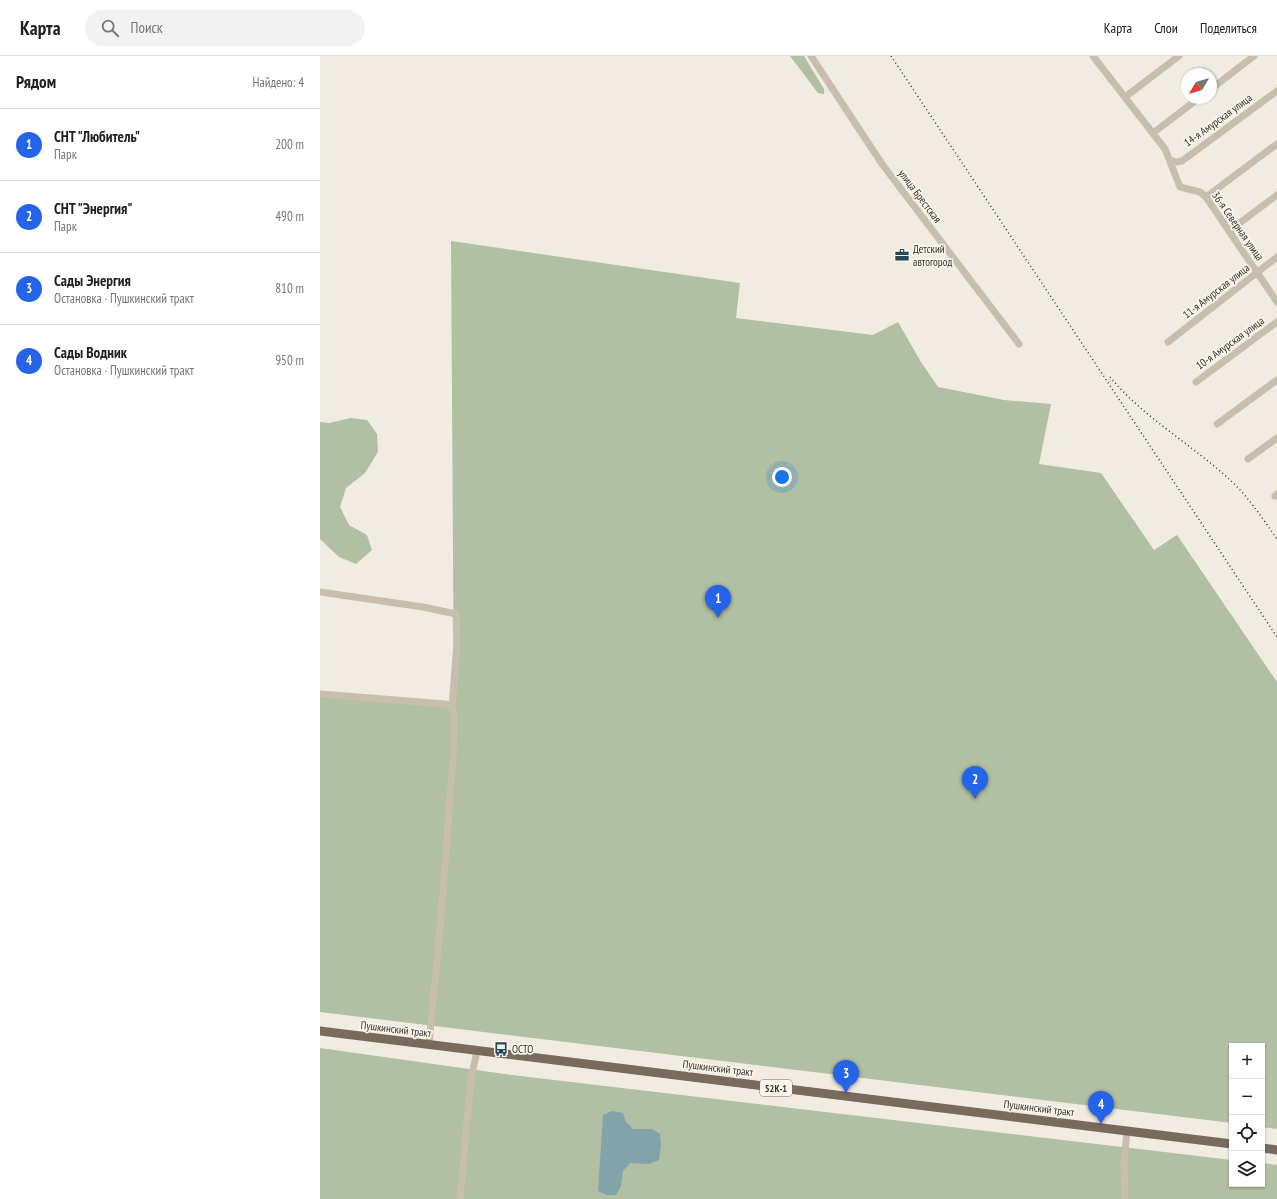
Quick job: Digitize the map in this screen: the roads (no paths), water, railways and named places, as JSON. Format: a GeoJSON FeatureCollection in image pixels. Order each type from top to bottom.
{"type":"FeatureCollection","features":[{"type":"Feature","properties":{"kind":"main road","name":"Пушкинский тракт"},"geometry":{"type":"LineString","coordinates":[[320,1031],[1229,1144]]}},
{"type":"Feature","properties":{"kind":"main road"},"geometry":{"type":"LineString","coordinates":[[1265,1148],[1277,1150]]}},
{"type":"Feature","properties":{"kind":"street","name":"улица Брестская"},"geometry":{"type":"LineString","coordinates":[[811,56],[882,164],[1019,344]]}},
{"type":"Feature","properties":{"kind":"street","name":"36-я Северная улица"},"geometry":{"type":"LineString","coordinates":[[1093,56],[1153,133],[1170,160],[1180,187],[1200,192],[1206,197],[1277,302]]}},
{"type":"Feature","properties":{"kind":"street"},"geometry":{"type":"LineString","coordinates":[[1124,97],[1179,56]]}},
{"type":"Feature","properties":{"kind":"street"},"geometry":{"type":"LineString","coordinates":[[1217,84],[1254,56]]}},
{"type":"Feature","properties":{"kind":"street","name":"14-я Амурская улица"},"geometry":{"type":"LineString","coordinates":[[1170,160],[1176,162],[1182,161],[1277,91]]}},
{"type":"Feature","properties":{"kind":"street"},"geometry":{"type":"LineString","coordinates":[[1153,133],[1191,104]]}},
{"type":"Feature","properties":{"kind":"street"},"geometry":{"type":"LineString","coordinates":[[1206,197],[1277,144]]}},
{"type":"Feature","properties":{"kind":"street"},"geometry":{"type":"LineString","coordinates":[[1229,231],[1277,195]]}},
{"type":"Feature","properties":{"kind":"street","name":"11-я Амурская улица"},"geometry":{"type":"LineString","coordinates":[[1168,342],[1277,258]]}},
{"type":"Feature","properties":{"kind":"street","name":"10-я Амурская улица"},"geometry":{"type":"LineString","coordinates":[[1196,382],[1277,322]]}},
{"type":"Feature","properties":{"kind":"street"},"geometry":{"type":"LineString","coordinates":[[1217,424],[1277,380]]}},
{"type":"Feature","properties":{"kind":"street"},"geometry":{"type":"LineString","coordinates":[[1248,459],[1277,438]]}},
{"type":"Feature","properties":{"kind":"street"},"geometry":{"type":"LineString","coordinates":[[320,592],[423,607],[456,614],[457,642],[452,708],[455,721],[453,759],[440,933],[429,1045]]}},
{"type":"Feature","properties":{"kind":"street"},"geometry":{"type":"LineString","coordinates":[[320,694],[430,702],[446,704],[452,708]]}},
{"type":"Feature","properties":{"kind":"street"},"geometry":{"type":"LineString","coordinates":[[460,1199],[471,1079],[477,1051]]}},
{"type":"Feature","properties":{"kind":"street"},"geometry":{"type":"LineString","coordinates":[[1124,1199],[1124,1163],[1127,1131]]}},
{"type":"Feature","properties":{"kind":"water"},"geometry":{"type":"Polygon","coordinates":[[[612,1111],[623,1113],[626,1122],[633,1129],[652,1129],[660,1134],[661,1146],[659,1160],[649,1164],[630,1163],[623,1171],[621,1186],[616,1195],[607,1195],[598,1191],[603,1115],[612,1111]]]}},
{"type":"Feature","properties":{"kind":"railway"},"geometry":{"type":"LineString","coordinates":[[891,56],[1277,637]]}},
{"type":"Feature","properties":{"kind":"railway"},"geometry":{"type":"LineString","coordinates":[[1110,377],[1152,418],[1214,466],[1236,486],[1277,539]]}},
{"type":"Feature","properties":{"kind":"place","name":"Детский автогород"},"geometry":{"type":"Point","coordinates":[902,255]}},
{"type":"Feature","properties":{"kind":"place","name":"СНТ \"Любитель\""},"geometry":{"type":"Point","coordinates":[718,618]}},
{"type":"Feature","properties":{"kind":"place","name":"СНТ \"Энергия\""},"geometry":{"type":"Point","coordinates":[975,799]}},
{"type":"Feature","properties":{"kind":"place","name":"ОСТО"},"geometry":{"type":"Point","coordinates":[501,1049]}},
{"type":"Feature","properties":{"kind":"place","name":"Сады Энергия"},"geometry":{"type":"Point","coordinates":[846,1093]}},
{"type":"Feature","properties":{"kind":"place","name":"Сады Водник"},"geometry":{"type":"Point","coordinates":[1101,1124]}}]}
